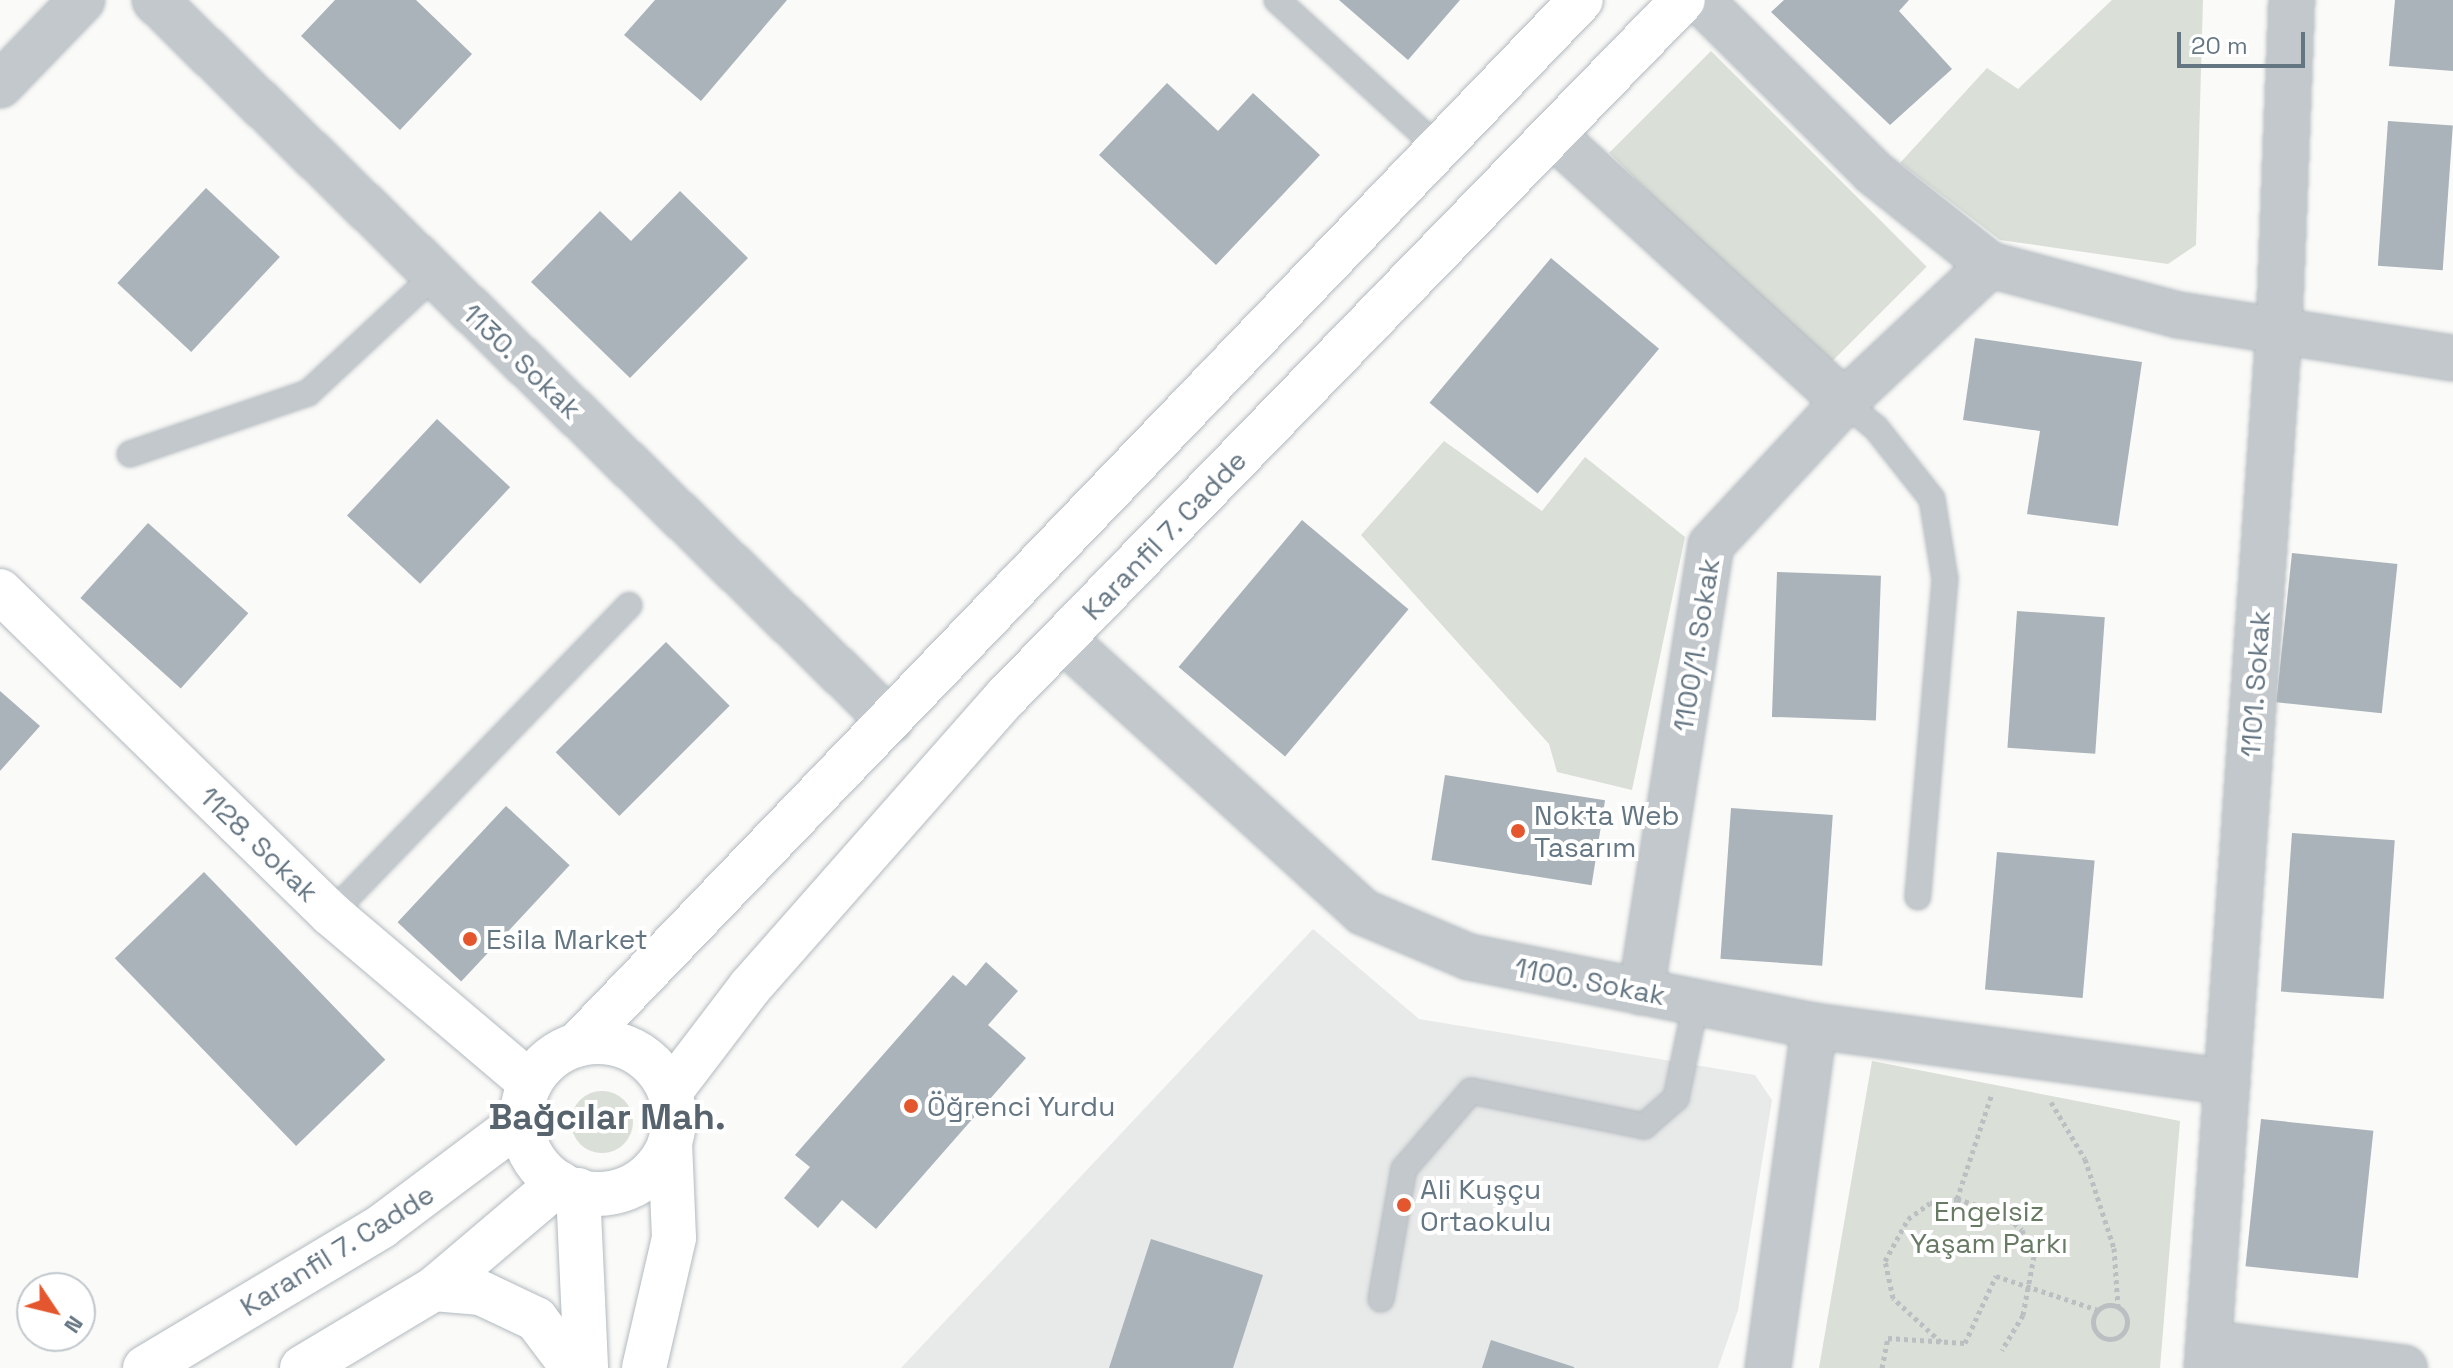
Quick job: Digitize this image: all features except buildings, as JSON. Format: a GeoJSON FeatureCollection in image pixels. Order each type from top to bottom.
{"type":"FeatureCollection","features":[{"type":"Feature","properties":{"kind":"street"},"geometry":{"type":"LineString","coordinates":[[0,85],[82,0]]}},
{"type":"Feature","properties":{"kind":"street","name":"1130. Sokak"},"geometry":{"type":"LineString","coordinates":[[155,0],[890,721]]}},
{"type":"Feature","properties":{"kind":"street"},"geometry":{"type":"LineString","coordinates":[[670,1142],[640,1181],[617,1191],[569,1186],[531,1155],[526,1102],[546,1063],[577,1045],[890,721],[1435,145],[1581,0]]}},
{"type":"Feature","properties":{"kind":"street","name":"Karanfil 7. Cadde"},"geometry":{"type":"LineString","coordinates":[[670,1092],[750,987],[1063,639],[1683,0]]}},
{"type":"Feature","properties":{"kind":"street"},"geometry":{"type":"LineString","coordinates":[[1700,0],[1873,172],[1990,265],[2178,315],[2453,358]]}},
{"type":"Feature","properties":{"kind":"street","name":"1101. Sokak"},"geometry":{"type":"LineString","coordinates":[[2208,1355],[2279,331],[2292,0]]}},
{"type":"Feature","properties":{"kind":"street"},"geometry":{"type":"LineString","coordinates":[[1553,135],[1844,402]]}},
{"type":"Feature","properties":{"kind":"street","name":"1100/1. Sokak"},"geometry":{"type":"LineString","coordinates":[[1641,992],[1711,545],[1844,402],[1990,265]]}},
{"type":"Feature","properties":{"kind":"street","name":"1128. Sokak"},"geometry":{"type":"LineString","coordinates":[[0,591],[526,1102]]}},
{"type":"Feature","properties":{"kind":"street","name":"1100. Sokak"},"geometry":{"type":"LineString","coordinates":[[1063,639],[1363,912],[1469,957],[1814,1026],[2227,1082]]}},
{"type":"Feature","properties":{"kind":"street"},"geometry":{"type":"LineString","coordinates":[[1768,1368],[1814,1026]]}},
{"type":"Feature","properties":{"kind":"street"},"geometry":{"type":"LineString","coordinates":[[577,1045],[615,1043],[639,1053],[670,1092],[674,1238],[644,1368]]}},
{"type":"Feature","properties":{"kind":"street","name":"Karanfil 7. Cadde"},"geometry":{"type":"LineString","coordinates":[[145,1368],[382,1226],[526,1102]]}},
{"type":"Feature","properties":{"kind":"street"},"geometry":{"type":"LineString","coordinates":[[302,1368],[434,1289],[569,1186]]}},
{"type":"Feature","properties":{"kind":"street"},"geometry":{"type":"LineString","coordinates":[[569,1186],[586,1368]]}},
{"type":"Feature","properties":{"kind":"street"},"geometry":{"type":"LineString","coordinates":[[434,1289],[481,1293],[536,1319],[573,1368]]}},
{"type":"Feature","properties":{"kind":"street"},"geometry":{"type":"LineString","coordinates":[[2208,1355],[2404,1368]]}},
{"type":"Feature","properties":{"kind":"lane"},"geometry":{"type":"LineString","coordinates":[[1277,0],[1435,145]]}},
{"type":"Feature","properties":{"kind":"lane"},"geometry":{"type":"LineString","coordinates":[[130,454],[308,393],[435,275]]}},
{"type":"Feature","properties":{"kind":"lane"},"geometry":{"type":"LineString","coordinates":[[1844,402],[1876,428],[1932,499],[1945,579],[1918,897]]}},
{"type":"Feature","properties":{"kind":"lane"},"geometry":{"type":"LineString","coordinates":[[331,914],[629,605]]}},
{"type":"Feature","properties":{"kind":"lane"},"geometry":{"type":"LineString","coordinates":[[1381,1299],[1404,1169],[1471,1091],[1644,1126],[1676,1098],[1696,1002]]}},
{"type":"Feature","properties":{"kind":"path"},"geometry":{"type":"LineString","coordinates":[[1957,1199],[2005,1053],[2059,1111],[2085,1159],[2114,1248],[2118,1307],[2127,1326],[2111,1339],[2094,1327],[2098,1310]]}},
{"type":"Feature","properties":{"kind":"path"},"geometry":{"type":"LineString","coordinates":[[1941,1342],[1893,1298],[1885,1261],[1908,1219],[1930,1203],[1957,1199],[1984,1204],[2022,1230],[2034,1256],[2031,1288],[2002,1350]]}},
{"type":"Feature","properties":{"kind":"path"},"geometry":{"type":"LineString","coordinates":[[1882,1368],[1888,1338],[1965,1343],[1996,1276],[2098,1310],[2118,1307]]}},
{"type":"Feature","properties":{"kind":"shaded area","name":"Ali Kuşçu Ortaokulu"},"geometry":{"type":"Polygon","coordinates":[[[1313,929],[1419,1019],[1755,1075],[1772,1100],[1738,1310],[1718,1368],[901,1368],[1313,929]]]}},
{"type":"Feature","properties":{"kind":"green space"},"geometry":{"type":"Polygon","coordinates":[[[2112,0],[2203,0],[2196,245],[2168,264],[2000,240],[1900,163],[1987,68],[2018,89],[2112,0]]]}},
{"type":"Feature","properties":{"kind":"green space"},"geometry":{"type":"Polygon","coordinates":[[[1711,51],[1927,267],[1825,368],[1609,153],[1711,51]]]}},
{"type":"Feature","properties":{"kind":"green space"},"geometry":{"type":"Polygon","coordinates":[[[1444,441],[1542,511],[1585,457],[1685,537],[1632,790],[1557,772],[1549,744],[1361,535],[1444,441]]]}},
{"type":"Feature","properties":{"kind":"green space","name":"Engelsiz Yaşam Parkı"},"geometry":{"type":"Polygon","coordinates":[[[1872,1061],[2180,1121],[2160,1368],[1819,1368],[1872,1061]]]}},
{"type":"Feature","properties":{"kind":"green space"},"geometry":{"type":"Polygon","coordinates":[[[602,1091],[614,1093],[624,1100],[631,1110],[631,1134],[624,1144],[614,1151],[602,1153],[590,1151],[580,1144],[573,1134],[571,1122],[573,1110],[580,1100],[590,1093],[602,1091]]]}},
{"type":"Feature","properties":{"kind":"place","name":"Nokta Web Tasarım"},"geometry":{"type":"Point","coordinates":[1518,831]}},
{"type":"Feature","properties":{"kind":"place","name":"Esila Market"},"geometry":{"type":"Point","coordinates":[470,939]}},
{"type":"Feature","properties":{"kind":"place","name":"Öğrenci Yurdu"},"geometry":{"type":"Point","coordinates":[911,1106]}},
{"type":"Feature","properties":{"kind":"place","name":"Ali Kuşçu Ortaokulu"},"geometry":{"type":"Point","coordinates":[1404,1205]}},
{"type":"Feature","properties":{"kind":"district","name":"Bağcılar Mah."},"geometry":{"type":"Point","coordinates":[607,1118]}}]}
